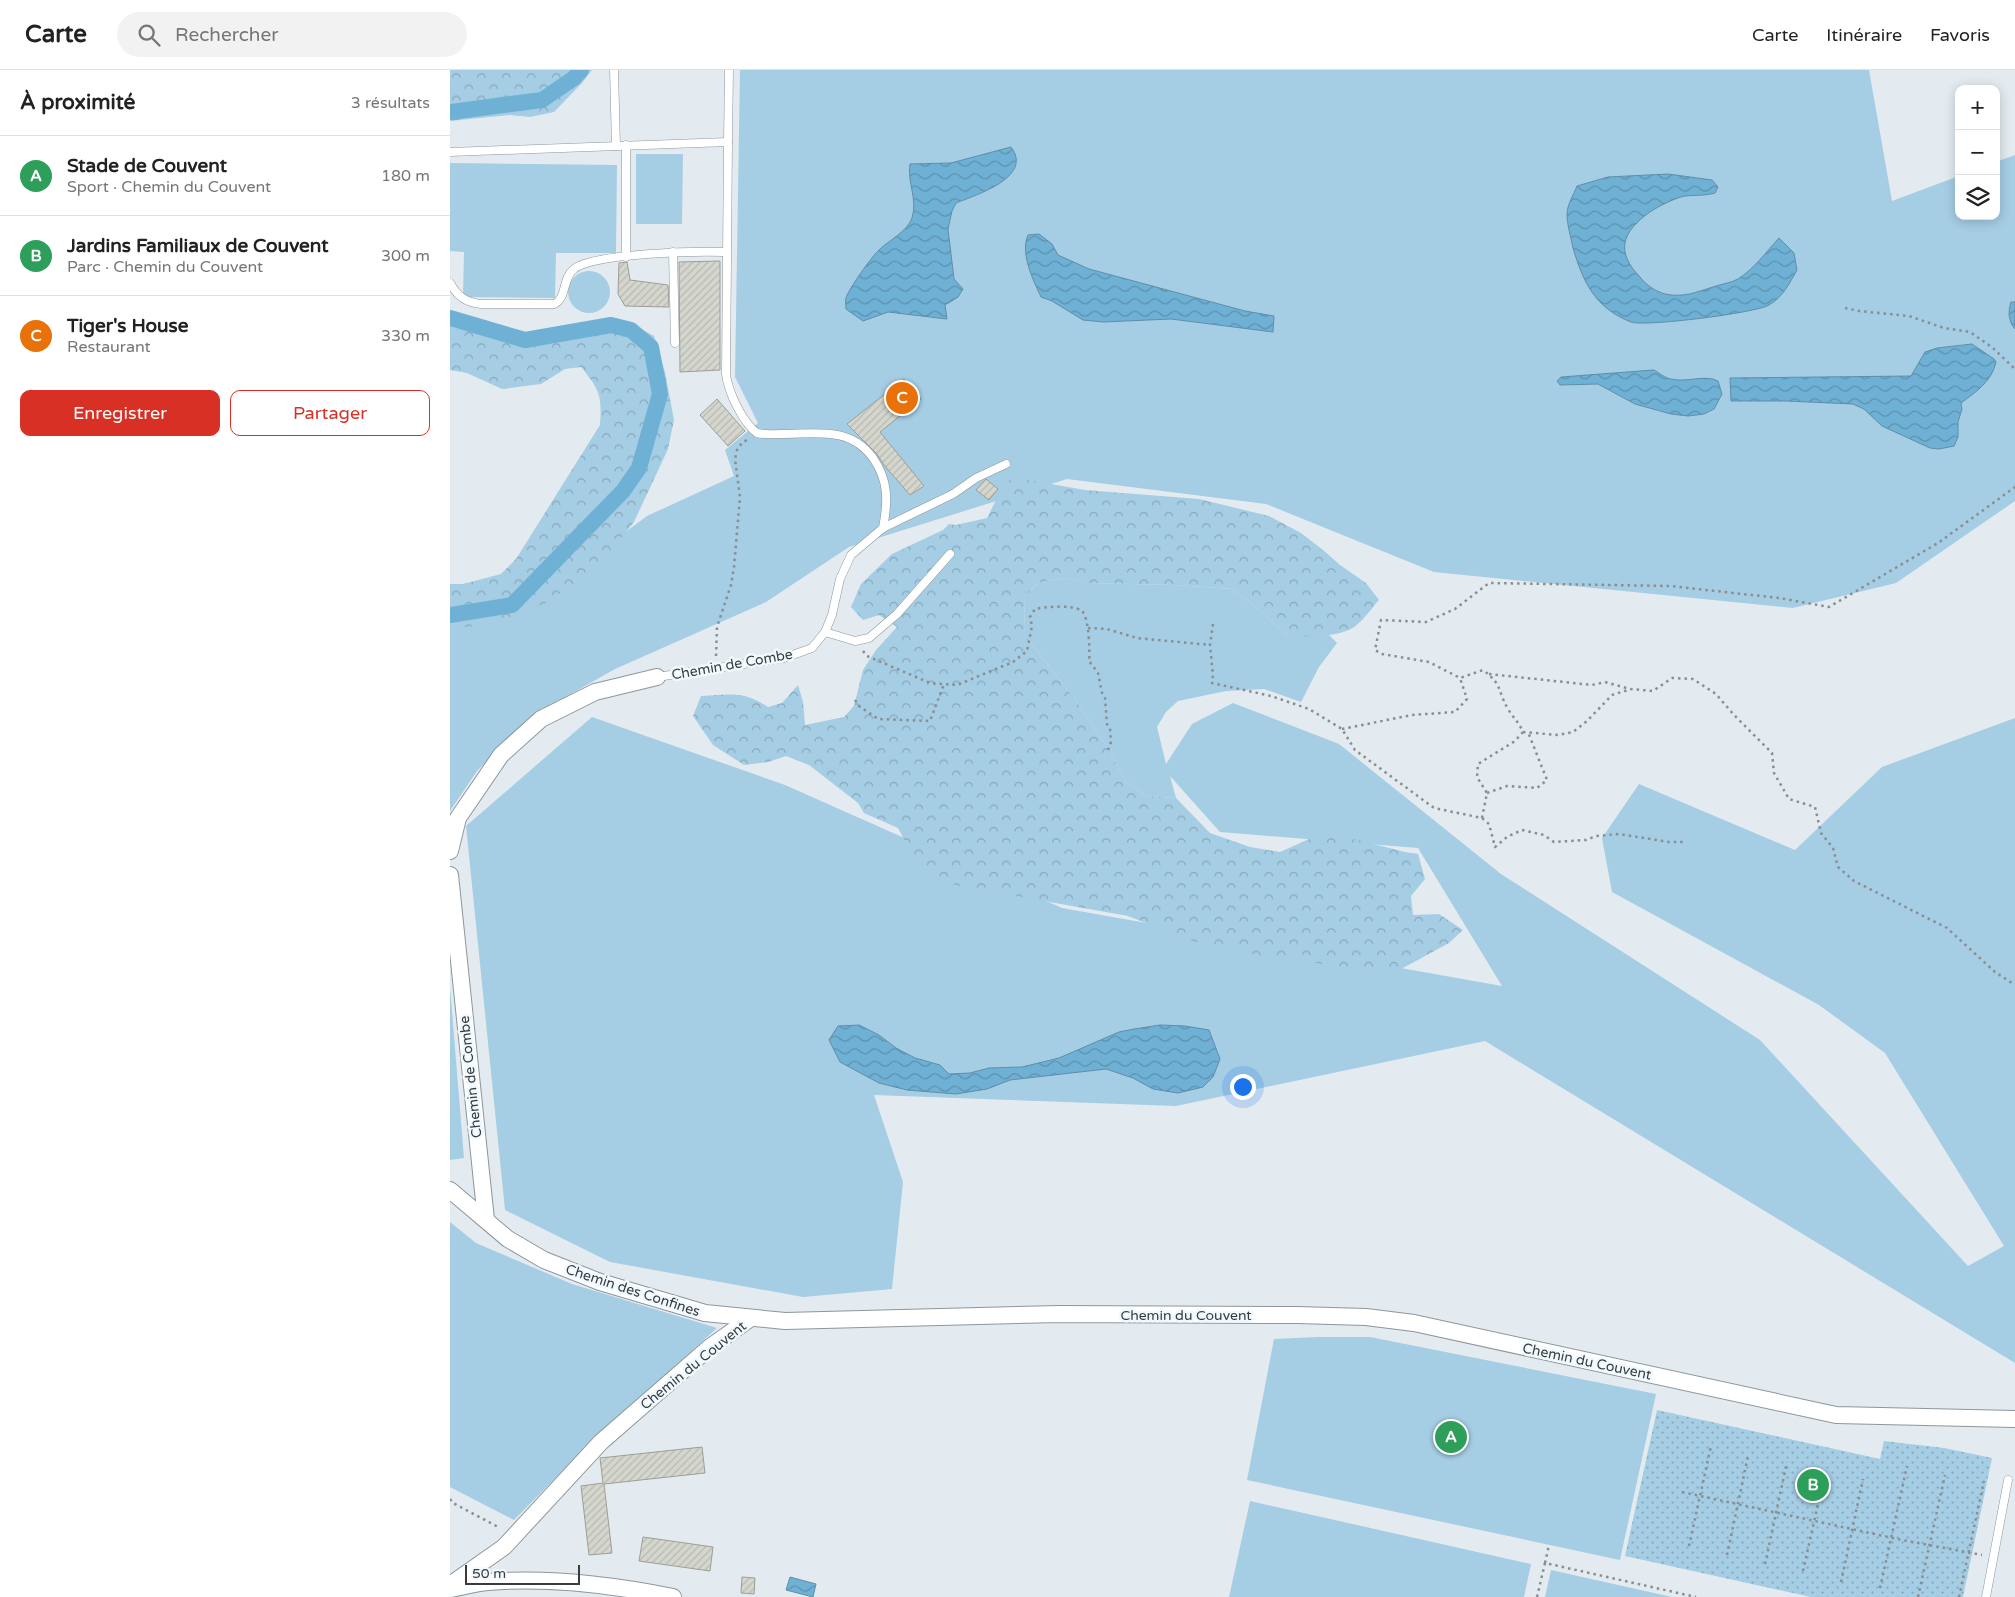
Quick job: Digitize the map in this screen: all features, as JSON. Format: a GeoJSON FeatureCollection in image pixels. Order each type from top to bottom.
{"type":"FeatureCollection","features":[{"type":"Feature","properties":{"kind":"street","name":"Chemin de Combe"},"geometry":{"type":"LineString","coordinates":[[450,851],[458,818],[501,756],[541,719],[594,692],[657,677]]}},
{"type":"Feature","properties":{"kind":"street","name":"Chemin de Combe"},"geometry":{"type":"LineString","coordinates":[[450,875],[486,1220]]}},
{"type":"Feature","properties":{"kind":"street","name":"Chemin des Confines"},"geometry":{"type":"LineString","coordinates":[[450,1190],[508,1239],[544,1260],[600,1282],[705,1313],[751,1318]]}},
{"type":"Feature","properties":{"kind":"street","name":"Chemin du Couvent"},"geometry":{"type":"LineString","coordinates":[[450,1584],[504,1547],[601,1442],[710,1347],[751,1318],[785,1322],[890,1317],[1059,1314],[1366,1317],[1424,1326],[1836,1415],[2015,1419]]}},
{"type":"Feature","properties":{"kind":"street"},"geometry":{"type":"LineString","coordinates":[[450,1589],[487,1582],[555,1582],[638,1590],[673,1597]]}},
{"type":"Feature","properties":{"kind":"lane"},"geometry":{"type":"LineString","coordinates":[[614,70],[616,146]]}},
{"type":"Feature","properties":{"kind":"lane"},"geometry":{"type":"LineString","coordinates":[[729,70],[726,252],[727,382],[730,392],[751,428],[757,433],[832,434],[846,436],[856,441],[869,453],[884,478],[887,489],[887,506],[883,528]]}},
{"type":"Feature","properties":{"kind":"lane"},"geometry":{"type":"LineString","coordinates":[[450,152],[728,142]]}},
{"type":"Feature","properties":{"kind":"lane"},"geometry":{"type":"LineString","coordinates":[[626,145],[626,257]]}},
{"type":"Feature","properties":{"kind":"lane"},"geometry":{"type":"LineString","coordinates":[[450,284],[462,299],[470,302],[481,304],[554,304],[560,300],[567,277],[573,269],[582,264],[673,252],[726,252]]}},
{"type":"Feature","properties":{"kind":"lane"},"geometry":{"type":"LineString","coordinates":[[673,252],[675,343]]}},
{"type":"Feature","properties":{"kind":"lane","name":"Chemin de Combe"},"geometry":{"type":"LineString","coordinates":[[657,677],[784,658],[812,648],[824,632],[832,615],[840,579],[852,555],[883,528],[953,494],[976,478],[1006,464]]}},
{"type":"Feature","properties":{"kind":"lane"},"geometry":{"type":"LineString","coordinates":[[824,632],[855,640],[869,638],[897,614],[950,554]]}},
{"type":"Feature","properties":{"kind":"lane"},"geometry":{"type":"LineString","coordinates":[[1986,1597],[2008,1480]]}},
{"type":"Feature","properties":{"kind":"path"},"geometry":{"type":"LineString","coordinates":[[1846,308],[1909,316],[1944,328],[1970,332],[1993,348],[2015,368]]}},
{"type":"Feature","properties":{"kind":"path"},"geometry":{"type":"LineString","coordinates":[[716,668],[716,634],[731,585],[740,506],[735,459],[737,450],[742,443],[757,433]]}},
{"type":"Feature","properties":{"kind":"path"},"geometry":{"type":"LineString","coordinates":[[1342,729],[1412,715],[1455,712],[1467,699],[1460,678],[1429,662],[1382,654],[1375,650],[1381,620],[1426,622],[1455,609],[1489,583],[1670,586],[1779,598],[1829,607],[1938,543],[2015,487]]}},
{"type":"Feature","properties":{"kind":"path"},"geometry":{"type":"LineString","coordinates":[[855,640],[867,656],[930,683],[957,685],[1013,662],[1027,652],[1032,626],[1030,617],[1035,609],[1046,607],[1080,609],[1084,613],[1088,628],[1089,660],[1098,673],[1102,693],[1106,698],[1107,724],[1110,728],[1111,742],[1108,750]]}},
{"type":"Feature","properties":{"kind":"path"},"geometry":{"type":"LineString","coordinates":[[1213,624],[1210,645],[1212,683],[1271,696],[1309,709],[1342,729],[1355,750],[1434,808],[1482,818],[1489,824],[1495,847],[1507,837],[1522,830],[1544,835],[1554,842],[1586,840],[1596,836],[1619,834],[1669,842],[1685,842]]}},
{"type":"Feature","properties":{"kind":"path"},"geometry":{"type":"LineString","coordinates":[[1088,628],[1107,629],[1137,638],[1210,645]]}},
{"type":"Feature","properties":{"kind":"path"},"geometry":{"type":"LineString","coordinates":[[1460,678],[1483,670],[1495,679],[1509,709],[1518,720],[1523,732]]}},
{"type":"Feature","properties":{"kind":"path"},"geometry":{"type":"LineString","coordinates":[[1487,674],[1592,685],[1605,682],[1630,689],[1653,691],[1672,678],[1693,680],[1716,694],[1772,753],[1774,774],[1789,799],[1815,807],[1821,833],[1833,848],[1838,867],[1854,881],[1948,928],[1995,972],[2015,984]]}},
{"type":"Feature","properties":{"kind":"path"},"geometry":{"type":"LineString","coordinates":[[855,700],[878,719],[930,721],[944,684]]}},
{"type":"Feature","properties":{"kind":"path"},"geometry":{"type":"LineString","coordinates":[[1482,818],[1487,793],[1477,777],[1478,764],[1515,741],[1523,732],[1558,736],[1573,732],[1587,722],[1612,695],[1630,689]]}},
{"type":"Feature","properties":{"kind":"path"},"geometry":{"type":"LineString","coordinates":[[1487,793],[1507,786],[1537,788],[1547,780],[1528,732]]}},
{"type":"Feature","properties":{"kind":"path"},"geometry":{"type":"LineString","coordinates":[[1689,1546],[1711,1446]]}},
{"type":"Feature","properties":{"kind":"path"},"geometry":{"type":"LineString","coordinates":[[1727,1555],[1748,1456]]}},
{"type":"Feature","properties":{"kind":"path"},"geometry":{"type":"LineString","coordinates":[[1765,1564],[1788,1462]]}},
{"type":"Feature","properties":{"kind":"path"},"geometry":{"type":"LineString","coordinates":[[1880,1588],[1907,1466]]}},
{"type":"Feature","properties":{"kind":"path"},"geometry":{"type":"LineString","coordinates":[[1803,1571],[1825,1473]]}},
{"type":"Feature","properties":{"kind":"path"},"geometry":{"type":"LineString","coordinates":[[1918,1597],[1945,1474]]}},
{"type":"Feature","properties":{"kind":"path"},"geometry":{"type":"LineString","coordinates":[[1841,1582],[1863,1479]]}},
{"type":"Feature","properties":{"kind":"path"},"geometry":{"type":"LineString","coordinates":[[1959,1597],[1984,1482]]}},
{"type":"Feature","properties":{"kind":"path"},"geometry":{"type":"LineString","coordinates":[[1682,1492],[1891,1538],[1993,1557]]}},
{"type":"Feature","properties":{"kind":"path"},"geometry":{"type":"LineString","coordinates":[[450,1499],[492,1525],[516,1534]]}},
{"type":"Feature","properties":{"kind":"path"},"geometry":{"type":"LineString","coordinates":[[1537,1597],[1549,1545]]}},
{"type":"Feature","properties":{"kind":"path"},"geometry":{"type":"LineString","coordinates":[[1545,1563],[1696,1597]]}},
{"type":"Feature","properties":{"kind":"green space"},"geometry":{"type":"Polygon","coordinates":[[[450,70],[592,70],[554,112],[530,117],[510,115],[450,121],[450,70]]]}},
{"type":"Feature","properties":{"kind":"green space"},"geometry":{"type":"Polygon","coordinates":[[[740,70],[1869,70],[1892,201],[1955,177],[1955,220],[2000,220],[2000,161],[2015,155],[2015,501],[1896,583],[1793,608],[1434,572],[1266,504],[1067,479],[849,547],[766,602],[615,669],[530,717],[477,771],[450,811],[450,626],[541,595],[647,516],[734,476],[725,450],[758,423],[735,377],[740,70]]]}},
{"type":"Feature","properties":{"kind":"green space"},"geometry":{"type":"Polygon","coordinates":[[[636,154],[683,154],[682,224],[636,224],[636,154]]]}},
{"type":"Feature","properties":{"kind":"green space"},"geometry":{"type":"Polygon","coordinates":[[[450,163],[617,165],[616,253],[556,253],[555,298],[463,297],[464,252],[450,251],[450,163]]]}},
{"type":"Feature","properties":{"kind":"green space"},"geometry":{"type":"Polygon","coordinates":[[[593,271],[601,274],[607,280],[610,292],[607,304],[601,310],[585,313],[577,310],[571,304],[568,288],[571,280],[577,274],[593,271]]]}},
{"type":"Feature","properties":{"kind":"green space"},"geometry":{"type":"Polygon","coordinates":[[[619,320],[632,324],[654,336],[665,372],[674,420],[668,449],[634,522],[611,551],[584,577],[544,604],[492,624],[450,629],[450,584],[463,584],[501,574],[516,559],[600,425],[601,407],[596,388],[581,367],[565,369],[541,384],[502,389],[467,373],[450,370],[450,325],[525,344],[619,320]]]}},
{"type":"Feature","properties":{"kind":"green space"},"geometry":{"type":"Polygon","coordinates":[[[1017,478],[1085,490],[1199,499],[1269,516],[1301,533],[1340,565],[1366,583],[1379,600],[1362,620],[1351,629],[1328,635],[1288,636],[1257,608],[1232,589],[1175,585],[1087,583],[1064,578],[1038,583],[1025,596],[1024,634],[1074,698],[1107,747],[1126,782],[1146,796],[1176,798],[1210,833],[1250,847],[1280,852],[1325,832],[1418,854],[1425,879],[1411,896],[1413,915],[1439,914],[1463,930],[1449,943],[1392,974],[1257,955],[1192,941],[1128,916],[959,886],[932,878],[918,866],[898,828],[864,813],[858,803],[809,765],[786,756],[768,762],[744,765],[713,745],[693,716],[701,696],[743,696],[768,707],[782,703],[798,685],[803,702],[805,725],[844,717],[854,706],[863,670],[876,650],[897,627],[879,615],[863,620],[851,607],[861,584],[892,554],[943,530],[949,524],[956,525],[987,518],[1005,482],[1017,478]]]}},
{"type":"Feature","properties":{"kind":"green space"},"geometry":{"type":"Polygon","coordinates":[[[1064,578],[1088,583],[1175,585],[1232,589],[1257,608],[1288,636],[1329,635],[1337,643],[1319,667],[1301,702],[1264,689],[1226,691],[1178,701],[1166,712],[1157,727],[1166,764],[1192,724],[1233,703],[1339,744],[1501,874],[1760,1040],[1968,1266],[2004,1246],[1885,1053],[1819,1005],[1612,892],[1602,838],[1639,784],[1795,850],[1882,767],[2015,718],[2015,1363],[1485,1041],[1176,1106],[874,1095],[903,1182],[892,1289],[803,1297],[610,1262],[505,1210],[466,826],[592,717],[785,785],[1062,908],[1502,986],[1418,848],[1220,832],[1170,776],[1176,798],[1146,796],[1126,782],[1107,747],[1074,698],[1024,634],[1025,596],[1038,583],[1064,578]]]}},
{"type":"Feature","properties":{"kind":"green space"},"geometry":{"type":"Polygon","coordinates":[[[450,987],[464,1158],[450,1160],[450,987]]]}},
{"type":"Feature","properties":{"kind":"green space"},"geometry":{"type":"Polygon","coordinates":[[[450,1222],[476,1243],[572,1284],[717,1328],[587,1446],[514,1520],[450,1487],[450,1222]]]}},
{"type":"Feature","properties":{"kind":"green space"},"geometry":{"type":"Polygon","coordinates":[[[1370,1337],[1656,1394],[1620,1560],[1247,1480],[1274,1339],[1370,1337]]]}},
{"type":"Feature","properties":{"kind":"green space"},"geometry":{"type":"Polygon","coordinates":[[[1657,1410],[1880,1459],[1884,1441],[1944,1448],[1992,1458],[1963,1597],[1811,1597],[1625,1556],[1657,1410]]]}},
{"type":"Feature","properties":{"kind":"green space"},"geometry":{"type":"Polygon","coordinates":[[[1250,1501],[1531,1564],[1524,1597],[1229,1597],[1250,1501]]]}},
{"type":"Feature","properties":{"kind":"green space"},"geometry":{"type":"Polygon","coordinates":[[[1551,1570],[1672,1597],[1545,1597],[1551,1570]]]}},
{"type":"Feature","properties":{"kind":"water"},"geometry":{"type":"Polygon","coordinates":[[[1011,147],[1016,158],[1015,167],[1009,176],[988,190],[956,203],[952,211],[948,229],[954,279],[963,289],[958,297],[945,305],[947,319],[888,312],[863,321],[846,309],[848,294],[866,266],[879,250],[910,223],[914,204],[909,171],[910,164],[951,163],[1011,147]]]}},
{"type":"Feature","properties":{"kind":"water"},"geometry":{"type":"Polygon","coordinates":[[[1668,174],[1712,180],[1718,187],[1715,193],[1685,196],[1667,202],[1650,212],[1633,227],[1625,242],[1625,250],[1632,268],[1642,280],[1665,294],[1690,294],[1738,279],[1760,260],[1779,238],[1794,253],[1797,270],[1778,298],[1769,305],[1744,312],[1656,323],[1631,322],[1608,309],[1599,301],[1586,283],[1581,272],[1568,227],[1567,211],[1577,186],[1608,177],[1668,174]]]}},
{"type":"Feature","properties":{"kind":"water"},"geometry":{"type":"Polygon","coordinates":[[[1039,234],[1052,244],[1058,255],[1089,269],[1245,311],[1274,316],[1273,332],[1171,319],[1103,322],[1083,320],[1052,301],[1041,297],[1034,283],[1026,258],[1028,235],[1039,234]]]}},
{"type":"Feature","properties":{"kind":"water"},"geometry":{"type":"Polygon","coordinates":[[[2011,302],[2015,302],[2015,329],[2009,316],[2011,302]]]}},
{"type":"Feature","properties":{"kind":"water"},"geometry":{"type":"Polygon","coordinates":[[[1972,344],[1996,362],[1987,380],[1978,390],[1961,403],[1962,409],[1958,422],[1958,437],[1954,446],[1939,449],[1930,448],[1882,426],[1864,409],[1853,404],[1731,401],[1730,378],[1911,376],[1925,352],[1937,348],[1972,344]]]}},
{"type":"Feature","properties":{"kind":"water"},"geometry":{"type":"Polygon","coordinates":[[[1654,370],[1667,378],[1677,380],[1713,379],[1718,381],[1722,394],[1714,409],[1704,414],[1688,416],[1671,414],[1635,404],[1598,384],[1560,385],[1557,381],[1561,377],[1654,370]]]}},
{"type":"Feature","properties":{"kind":"water"},"geometry":{"type":"Polygon","coordinates":[[[859,1025],[879,1035],[896,1048],[915,1058],[940,1065],[949,1074],[970,1073],[989,1068],[1022,1067],[1059,1058],[1119,1032],[1160,1025],[1185,1026],[1209,1030],[1220,1059],[1213,1077],[1203,1087],[1178,1093],[1153,1089],[1133,1078],[1106,1069],[1010,1080],[987,1089],[956,1094],[907,1090],[879,1083],[840,1062],[829,1040],[838,1026],[859,1025]]]}},
{"type":"Feature","properties":{"kind":"water"},"geometry":{"type":"Polygon","coordinates":[[[790,1577],[816,1584],[813,1597],[786,1590],[790,1577]]]}},
{"type":"Feature","properties":{"kind":"building"},"geometry":{"type":"Polygon","coordinates":[[[720,261],[720,370],[680,372],[679,262],[720,261]]]}},
{"type":"Feature","properties":{"kind":"building"},"geometry":{"type":"Polygon","coordinates":[[[627,262],[630,280],[668,285],[669,307],[625,306],[618,294],[619,263],[627,262]]]}},
{"type":"Feature","properties":{"kind":"building"},"geometry":{"type":"Polygon","coordinates":[[[904,379],[921,399],[880,432],[924,486],[910,495],[877,454],[847,424],[904,379]]]}},
{"type":"Feature","properties":{"kind":"building"},"geometry":{"type":"Polygon","coordinates":[[[717,399],[745,431],[728,446],[700,415],[717,399]]]}},
{"type":"Feature","properties":{"kind":"building"},"geometry":{"type":"Polygon","coordinates":[[[986,479],[998,489],[989,500],[976,490],[986,479]]]}},
{"type":"Feature","properties":{"kind":"building"},"geometry":{"type":"Polygon","coordinates":[[[702,1447],[705,1473],[604,1484],[612,1553],[589,1555],[581,1486],[603,1483],[600,1458],[702,1447]]]}},
{"type":"Feature","properties":{"kind":"building"},"geometry":{"type":"Polygon","coordinates":[[[643,1537],[713,1547],[710,1571],[639,1561],[643,1537]]]}},
{"type":"Feature","properties":{"kind":"building"},"geometry":{"type":"Polygon","coordinates":[[[742,1577],[755,1578],[754,1594],[741,1593],[742,1577]]]}},
{"type":"Feature","properties":{"kind":"waterway"},"geometry":{"type":"LineString","coordinates":[[450,112],[542,100],[574,78],[581,70]]}},
{"type":"Feature","properties":{"kind":"waterway"},"geometry":{"type":"LineString","coordinates":[[450,318],[525,340],[611,325],[631,330],[651,347],[660,394],[639,468],[623,491],[512,605],[450,615]]}},
{"type":"Feature","properties":{"kind":"place","name":"Tiger's House"},"geometry":{"type":"Point","coordinates":[902,398]}},
{"type":"Feature","properties":{"kind":"place","name":"Stade de Couvent"},"geometry":{"type":"Point","coordinates":[1451,1437]}},
{"type":"Feature","properties":{"kind":"place","name":"Jardins Familiaux de Couvent"},"geometry":{"type":"Point","coordinates":[1813,1485]}}]}
